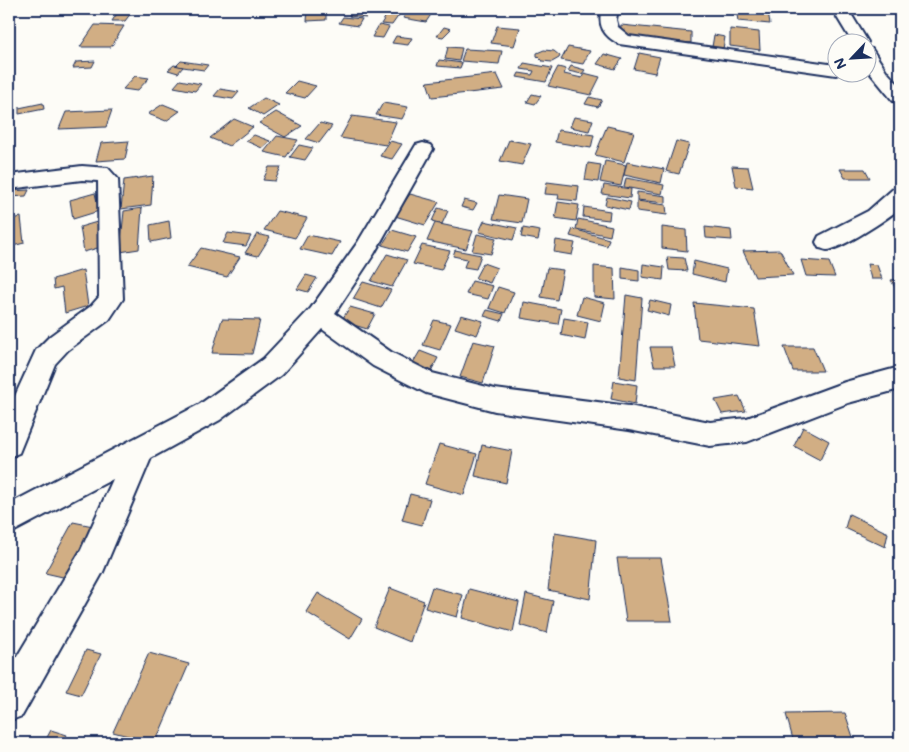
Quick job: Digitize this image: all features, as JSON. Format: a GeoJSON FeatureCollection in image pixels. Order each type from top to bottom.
{"type":"FeatureCollection","features":[{"type":"Feature","properties":{"kind":"street"},"geometry":{"type":"LineString","coordinates":[[610,9],[609,27],[613,34],[625,40],[826,69]]}},
{"type":"Feature","properties":{"kind":"street"},"geometry":{"type":"LineString","coordinates":[[840,9],[854,32]]}},
{"type":"Feature","properties":{"kind":"street"},"geometry":{"type":"LineString","coordinates":[[876,69],[900,97]]}},
{"type":"Feature","properties":{"kind":"street"},"geometry":{"type":"LineString","coordinates":[[876,74],[880,75]]}},
{"type":"Feature","properties":{"kind":"street"},"geometry":{"type":"LineString","coordinates":[[9,520],[210,412],[272,367],[320,315],[366,248],[423,149]]}},
{"type":"Feature","properties":{"kind":"street"},"geometry":{"type":"LineString","coordinates":[[9,182],[82,173],[101,173],[108,179],[112,276],[111,299],[100,313],[59,342],[45,357],[30,389],[9,444]]}},
{"type":"Feature","properties":{"kind":"street"},"geometry":{"type":"LineString","coordinates":[[828,242],[879,216],[899,196]]}},
{"type":"Feature","properties":{"kind":"street"},"geometry":{"type":"LineString","coordinates":[[320,315],[382,359],[426,382],[495,400],[629,418],[710,434],[747,430],[845,392],[900,378]]}},
{"type":"Feature","properties":{"kind":"street"},"geometry":{"type":"LineString","coordinates":[[9,703],[92,561],[140,450]]}},
{"type":"Feature","properties":{"kind":"building"},"geometry":{"type":"Polygon","coordinates":[[[308,9],[326,9],[326,20],[307,21],[308,9]]]}},
{"type":"Feature","properties":{"kind":"building"},"geometry":{"type":"Polygon","coordinates":[[[409,9],[434,10],[426,22],[403,18],[409,9]]]}},
{"type":"Feature","properties":{"kind":"building"},"geometry":{"type":"Polygon","coordinates":[[[736,9],[768,11],[770,24],[738,21],[736,9]]]}},
{"type":"Feature","properties":{"kind":"building"},"geometry":{"type":"Polygon","coordinates":[[[352,11],[369,14],[366,18],[349,16],[352,11]]]}},
{"type":"Feature","properties":{"kind":"building"},"geometry":{"type":"Polygon","coordinates":[[[118,12],[131,13],[125,21],[112,21],[118,12]]]}},
{"type":"Feature","properties":{"kind":"building"},"geometry":{"type":"Polygon","coordinates":[[[388,13],[399,15],[392,25],[381,24],[388,13]]]}},
{"type":"Feature","properties":{"kind":"building"},"geometry":{"type":"Polygon","coordinates":[[[343,17],[362,19],[358,26],[339,23],[343,17]]]}},
{"type":"Feature","properties":{"kind":"building"},"geometry":{"type":"Polygon","coordinates":[[[95,25],[124,26],[111,47],[80,47],[95,25]]]}},
{"type":"Feature","properties":{"kind":"building"},"geometry":{"type":"Polygon","coordinates":[[[379,25],[389,27],[383,38],[372,37],[379,25]]]}},
{"type":"Feature","properties":{"kind":"building"},"geometry":{"type":"Polygon","coordinates":[[[621,25],[691,32],[691,43],[620,36],[621,25]]]}},
{"type":"Feature","properties":{"kind":"building"},"geometry":{"type":"Polygon","coordinates":[[[497,26],[520,28],[514,46],[491,43],[497,26]]]}},
{"type":"Feature","properties":{"kind":"building"},"geometry":{"type":"Polygon","coordinates":[[[444,27],[451,29],[443,37],[437,36],[444,27]]]}},
{"type":"Feature","properties":{"kind":"building"},"geometry":{"type":"Polygon","coordinates":[[[730,29],[759,32],[760,50],[730,46],[730,29]]]}},
{"type":"Feature","properties":{"kind":"building"},"geometry":{"type":"Polygon","coordinates":[[[714,35],[725,37],[723,49],[712,47],[714,35]]]}},
{"type":"Feature","properties":{"kind":"building"},"geometry":{"type":"Polygon","coordinates":[[[396,36],[412,38],[408,45],[392,43],[396,36]]]}},
{"type":"Feature","properties":{"kind":"building"},"geometry":{"type":"Polygon","coordinates":[[[448,47],[462,48],[459,61],[445,59],[448,47]]]}},
{"type":"Feature","properties":{"kind":"building"},"geometry":{"type":"Polygon","coordinates":[[[568,47],[590,51],[583,64],[561,60],[568,47]]]}},
{"type":"Feature","properties":{"kind":"building"},"geometry":{"type":"Polygon","coordinates":[[[465,49],[502,51],[499,64],[461,61],[465,49]]]}},
{"type":"Feature","properties":{"kind":"building"},"geometry":{"type":"Polygon","coordinates":[[[544,50],[554,51],[560,56],[552,62],[542,61],[537,56],[537,53],[544,50]]]}},
{"type":"Feature","properties":{"kind":"building"},"geometry":{"type":"Polygon","coordinates":[[[639,53],[660,57],[655,73],[634,69],[639,53]]]}},
{"type":"Feature","properties":{"kind":"building"},"geometry":{"type":"Polygon","coordinates":[[[604,54],[622,59],[615,69],[597,64],[604,54]]]}},
{"type":"Feature","properties":{"kind":"building"},"geometry":{"type":"Polygon","coordinates":[[[439,60],[462,63],[460,68],[437,66],[439,60]]]}},
{"type":"Feature","properties":{"kind":"building"},"geometry":{"type":"Polygon","coordinates":[[[95,61],[92,67],[73,68],[76,62],[95,61]]]}},
{"type":"Feature","properties":{"kind":"building"},"geometry":{"type":"Polygon","coordinates":[[[181,61],[208,65],[204,70],[176,66],[181,61]]]}},
{"type":"Feature","properties":{"kind":"building"},"geometry":{"type":"Polygon","coordinates":[[[524,63],[552,68],[546,82],[517,77],[519,73],[532,75],[534,71],[521,69],[524,63]]]}},
{"type":"Feature","properties":{"kind":"building"},"geometry":{"type":"Polygon","coordinates":[[[174,65],[183,67],[178,73],[168,70],[174,65]]]}},
{"type":"Feature","properties":{"kind":"building"},"geometry":{"type":"Polygon","coordinates":[[[571,66],[585,70],[582,74],[568,71],[571,66]]]}},
{"type":"Feature","properties":{"kind":"building"},"geometry":{"type":"Polygon","coordinates":[[[558,67],[566,69],[564,74],[582,78],[584,73],[600,77],[591,95],[548,86],[558,67]]]}},
{"type":"Feature","properties":{"kind":"building"},"geometry":{"type":"Polygon","coordinates":[[[497,74],[504,89],[432,97],[427,82],[497,74]]]}},
{"type":"Feature","properties":{"kind":"building"},"geometry":{"type":"Polygon","coordinates":[[[135,76],[149,78],[137,91],[123,89],[135,76]]]}},
{"type":"Feature","properties":{"kind":"building"},"geometry":{"type":"Polygon","coordinates":[[[180,80],[201,84],[195,91],[174,87],[180,80]]]}},
{"type":"Feature","properties":{"kind":"building"},"geometry":{"type":"Polygon","coordinates":[[[297,81],[316,86],[305,98],[285,93],[297,81]]]}},
{"type":"Feature","properties":{"kind":"building"},"geometry":{"type":"Polygon","coordinates":[[[220,89],[239,92],[233,99],[214,96],[220,89]]]}},
{"type":"Feature","properties":{"kind":"building"},"geometry":{"type":"Polygon","coordinates":[[[532,94],[541,96],[535,104],[527,102],[532,94]]]}},
{"type":"Feature","properties":{"kind":"building"},"geometry":{"type":"Polygon","coordinates":[[[589,97],[602,100],[598,107],[585,104],[589,97]]]}},
{"type":"Feature","properties":{"kind":"building"},"geometry":{"type":"Polygon","coordinates":[[[264,98],[279,105],[263,116],[249,108],[264,98]]]}},
{"type":"Feature","properties":{"kind":"building"},"geometry":{"type":"Polygon","coordinates":[[[43,103],[44,109],[19,114],[19,108],[43,103]]]}},
{"type":"Feature","properties":{"kind":"building"},"geometry":{"type":"Polygon","coordinates":[[[383,103],[408,107],[402,119],[376,115],[383,103]]]}},
{"type":"Feature","properties":{"kind":"building"},"geometry":{"type":"Polygon","coordinates":[[[163,104],[180,111],[166,121],[148,114],[163,104]]]}},
{"type":"Feature","properties":{"kind":"building"},"geometry":{"type":"Polygon","coordinates":[[[112,110],[106,127],[59,129],[66,112],[112,110]]]}},
{"type":"Feature","properties":{"kind":"building"},"geometry":{"type":"Polygon","coordinates":[[[276,112],[302,126],[285,137],[259,123],[276,112]]]}},
{"type":"Feature","properties":{"kind":"building"},"geometry":{"type":"Polygon","coordinates":[[[352,116],[396,122],[386,145],[340,138],[352,116]]]}},
{"type":"Feature","properties":{"kind":"building"},"geometry":{"type":"Polygon","coordinates":[[[574,117],[593,120],[589,131],[570,127],[574,117]]]}},
{"type":"Feature","properties":{"kind":"building"},"geometry":{"type":"Polygon","coordinates":[[[234,119],[253,127],[229,146],[210,138],[234,119]]]}},
{"type":"Feature","properties":{"kind":"building"},"geometry":{"type":"Polygon","coordinates":[[[320,123],[332,126],[319,143],[306,139],[320,123]]]}},
{"type":"Feature","properties":{"kind":"building"},"geometry":{"type":"Polygon","coordinates":[[[607,126],[634,132],[624,162],[595,155],[607,126]]]}},
{"type":"Feature","properties":{"kind":"building"},"geometry":{"type":"Polygon","coordinates":[[[558,130],[594,135],[591,148],[555,142],[558,130]]]}},
{"type":"Feature","properties":{"kind":"building"},"geometry":{"type":"Polygon","coordinates":[[[254,135],[270,141],[262,148],[246,141],[254,135]]]}},
{"type":"Feature","properties":{"kind":"building"},"geometry":{"type":"Polygon","coordinates":[[[277,136],[298,140],[286,157],[264,152],[277,136]]]}},
{"type":"Feature","properties":{"kind":"building"},"geometry":{"type":"Polygon","coordinates":[[[509,140],[531,144],[522,165],[500,161],[509,140]]]}},
{"type":"Feature","properties":{"kind":"building"},"geometry":{"type":"Polygon","coordinates":[[[129,141],[125,159],[96,161],[101,143],[129,141]]]}},
{"type":"Feature","properties":{"kind":"building"},"geometry":{"type":"Polygon","coordinates":[[[390,141],[402,144],[392,159],[380,156],[390,141]]]}},
{"type":"Feature","properties":{"kind":"building"},"geometry":{"type":"Polygon","coordinates":[[[676,141],[689,144],[679,174],[666,171],[676,141]]]}},
{"type":"Feature","properties":{"kind":"building"},"geometry":{"type":"Polygon","coordinates":[[[299,145],[313,148],[305,160],[290,157],[299,145]]]}},
{"type":"Feature","properties":{"kind":"building"},"geometry":{"type":"Polygon","coordinates":[[[605,161],[626,165],[621,186],[600,182],[605,161]]]}},
{"type":"Feature","properties":{"kind":"building"},"geometry":{"type":"Polygon","coordinates":[[[627,162],[664,169],[661,183],[624,175],[627,162]]]}},
{"type":"Feature","properties":{"kind":"building"},"geometry":{"type":"Polygon","coordinates":[[[588,163],[601,165],[598,182],[585,180],[588,163]]]}},
{"type":"Feature","properties":{"kind":"building"},"geometry":{"type":"Polygon","coordinates":[[[732,166],[748,167],[753,188],[736,186],[732,166]]]}},
{"type":"Feature","properties":{"kind":"building"},"geometry":{"type":"Polygon","coordinates":[[[269,167],[281,167],[275,181],[263,180],[269,167]]]}},
{"type":"Feature","properties":{"kind":"building"},"geometry":{"type":"Polygon","coordinates":[[[840,169],[865,169],[870,178],[845,178],[840,169]]]}},
{"type":"Feature","properties":{"kind":"building"},"geometry":{"type":"Polygon","coordinates":[[[153,176],[151,205],[121,209],[124,180],[153,176]]]}},
{"type":"Feature","properties":{"kind":"building"},"geometry":{"type":"Polygon","coordinates":[[[626,178],[664,185],[662,194],[624,187],[626,178]]]}},
{"type":"Feature","properties":{"kind":"building"},"geometry":{"type":"Polygon","coordinates":[[[547,182],[579,186],[577,201],[558,199],[559,195],[545,194],[547,182]]]}},
{"type":"Feature","properties":{"kind":"building"},"geometry":{"type":"Polygon","coordinates":[[[604,185],[631,189],[630,198],[602,194],[604,185]]]}},
{"type":"Feature","properties":{"kind":"building"},"geometry":{"type":"Polygon","coordinates":[[[29,190],[26,196],[9,197],[9,191],[29,190]]]}},
{"type":"Feature","properties":{"kind":"building"},"geometry":{"type":"Polygon","coordinates":[[[637,192],[666,196],[666,203],[637,200],[637,192]]]}},
{"type":"Feature","properties":{"kind":"building"},"geometry":{"type":"Polygon","coordinates":[[[95,193],[99,211],[73,219],[70,200],[95,193]]]}},
{"type":"Feature","properties":{"kind":"building"},"geometry":{"type":"Polygon","coordinates":[[[410,194],[439,202],[425,225],[395,216],[410,194]]]}},
{"type":"Feature","properties":{"kind":"building"},"geometry":{"type":"Polygon","coordinates":[[[499,195],[527,199],[522,223],[493,219],[499,195]]]}},
{"type":"Feature","properties":{"kind":"building"},"geometry":{"type":"Polygon","coordinates":[[[607,197],[631,202],[629,210],[605,205],[607,197]]]}},
{"type":"Feature","properties":{"kind":"building"},"geometry":{"type":"Polygon","coordinates":[[[464,200],[477,203],[473,210],[461,207],[464,200]]]}},
{"type":"Feature","properties":{"kind":"building"},"geometry":{"type":"Polygon","coordinates":[[[637,201],[666,205],[667,215],[637,211],[637,201]]]}},
{"type":"Feature","properties":{"kind":"building"},"geometry":{"type":"Polygon","coordinates":[[[558,202],[579,205],[576,221],[555,218],[558,202]]]}},
{"type":"Feature","properties":{"kind":"building"},"geometry":{"type":"Polygon","coordinates":[[[584,207],[610,211],[609,220],[583,217],[584,207]]]}},
{"type":"Feature","properties":{"kind":"building"},"geometry":{"type":"Polygon","coordinates":[[[142,208],[139,249],[120,252],[124,211],[142,208]]]}},
{"type":"Feature","properties":{"kind":"building"},"geometry":{"type":"Polygon","coordinates":[[[438,208],[448,211],[442,224],[432,221],[438,208]]]}},
{"type":"Feature","properties":{"kind":"building"},"geometry":{"type":"Polygon","coordinates":[[[277,211],[307,218],[295,238],[264,230],[277,211]]]}},
{"type":"Feature","properties":{"kind":"building"},"geometry":{"type":"Polygon","coordinates":[[[21,217],[24,243],[9,247],[9,220],[21,217]]]}},
{"type":"Feature","properties":{"kind":"building"},"geometry":{"type":"Polygon","coordinates":[[[578,219],[612,226],[610,236],[576,229],[578,219]]]}},
{"type":"Feature","properties":{"kind":"building"},"geometry":{"type":"Polygon","coordinates":[[[169,221],[171,238],[151,242],[150,225],[169,221]]]}},
{"type":"Feature","properties":{"kind":"building"},"geometry":{"type":"Polygon","coordinates":[[[484,221],[517,228],[513,240],[479,232],[484,221]]]}},
{"type":"Feature","properties":{"kind":"building"},"geometry":{"type":"Polygon","coordinates":[[[97,222],[101,247],[84,252],[80,227],[97,222]]]}},
{"type":"Feature","properties":{"kind":"building"},"geometry":{"type":"Polygon","coordinates":[[[435,223],[473,231],[466,249],[427,241],[435,223]]]}},
{"type":"Feature","properties":{"kind":"building"},"geometry":{"type":"Polygon","coordinates":[[[662,227],[686,230],[687,251],[662,248],[662,227]]]}},
{"type":"Feature","properties":{"kind":"building"},"geometry":{"type":"Polygon","coordinates":[[[705,227],[731,230],[732,240],[706,238],[705,227]]]}},
{"type":"Feature","properties":{"kind":"building"},"geometry":{"type":"Polygon","coordinates":[[[523,228],[540,231],[538,240],[521,237],[523,228]]]}},
{"type":"Feature","properties":{"kind":"building"},"geometry":{"type":"Polygon","coordinates":[[[573,229],[609,239],[607,246],[570,236],[573,229]]]}},
{"type":"Feature","properties":{"kind":"building"},"geometry":{"type":"Polygon","coordinates":[[[392,230],[416,237],[407,252],[382,245],[392,230]]]}},
{"type":"Feature","properties":{"kind":"building"},"geometry":{"type":"Polygon","coordinates":[[[228,233],[251,236],[246,246],[223,243],[228,233]]]}},
{"type":"Feature","properties":{"kind":"building"},"geometry":{"type":"Polygon","coordinates":[[[257,234],[270,237],[258,256],[245,253],[257,234]]]}},
{"type":"Feature","properties":{"kind":"building"},"geometry":{"type":"Polygon","coordinates":[[[477,234],[496,238],[491,254],[472,251],[477,234]]]}},
{"type":"Feature","properties":{"kind":"building"},"geometry":{"type":"Polygon","coordinates":[[[308,235],[340,242],[332,256],[300,249],[308,235]]]}},
{"type":"Feature","properties":{"kind":"building"},"geometry":{"type":"Polygon","coordinates":[[[556,240],[575,243],[572,255],[554,252],[556,240]]]}},
{"type":"Feature","properties":{"kind":"building"},"geometry":{"type":"Polygon","coordinates":[[[422,245],[450,251],[441,270],[413,264],[422,245]]]}},
{"type":"Feature","properties":{"kind":"building"},"geometry":{"type":"Polygon","coordinates":[[[201,248],[240,257],[227,277],[187,267],[201,248]]]}},
{"type":"Feature","properties":{"kind":"building"},"geometry":{"type":"Polygon","coordinates":[[[455,250],[481,255],[476,269],[464,267],[467,259],[453,256],[455,250]]]}},
{"type":"Feature","properties":{"kind":"building"},"geometry":{"type":"Polygon","coordinates":[[[780,250],[793,275],[755,277],[743,251],[780,250]]]}},
{"type":"Feature","properties":{"kind":"building"},"geometry":{"type":"Polygon","coordinates":[[[387,254],[407,260],[392,287],[371,281],[387,254]]]}},
{"type":"Feature","properties":{"kind":"building"},"geometry":{"type":"Polygon","coordinates":[[[667,257],[684,258],[687,271],[669,270],[667,257]]]}},
{"type":"Feature","properties":{"kind":"building"},"geometry":{"type":"Polygon","coordinates":[[[801,260],[829,262],[835,277],[806,276],[801,260]]]}},
{"type":"Feature","properties":{"kind":"building"},"geometry":{"type":"Polygon","coordinates":[[[694,261],[727,269],[725,282],[692,274],[694,261]]]}},
{"type":"Feature","properties":{"kind":"building"},"geometry":{"type":"Polygon","coordinates":[[[483,263],[497,268],[490,283],[475,278],[483,263]]]}},
{"type":"Feature","properties":{"kind":"building"},"geometry":{"type":"Polygon","coordinates":[[[643,264],[664,267],[663,280],[642,277],[643,264]]]}},
{"type":"Feature","properties":{"kind":"building"},"geometry":{"type":"Polygon","coordinates":[[[867,264],[877,265],[882,279],[871,279],[867,264]]]}},
{"type":"Feature","properties":{"kind":"building"},"geometry":{"type":"Polygon","coordinates":[[[594,266],[614,268],[615,299],[594,297],[594,266]]]}},
{"type":"Feature","properties":{"kind":"building"},"geometry":{"type":"Polygon","coordinates":[[[622,267],[639,270],[639,281],[622,279],[622,267]]]}},
{"type":"Feature","properties":{"kind":"building"},"geometry":{"type":"Polygon","coordinates":[[[547,268],[563,270],[557,300],[541,297],[547,268]]]}},
{"type":"Feature","properties":{"kind":"building"},"geometry":{"type":"Polygon","coordinates":[[[83,270],[88,306],[65,313],[62,287],[54,289],[53,279],[83,270]]]}},
{"type":"Feature","properties":{"kind":"building"},"geometry":{"type":"Polygon","coordinates":[[[306,275],[317,278],[308,292],[297,289],[306,275]]]}},
{"type":"Feature","properties":{"kind":"building"},"geometry":{"type":"Polygon","coordinates":[[[900,279],[900,297],[891,280],[900,279]]]}},
{"type":"Feature","properties":{"kind":"building"},"geometry":{"type":"Polygon","coordinates":[[[472,281],[493,286],[488,299],[466,294],[472,281]]]}},
{"type":"Feature","properties":{"kind":"building"},"geometry":{"type":"Polygon","coordinates":[[[363,282],[391,290],[381,308],[353,299],[363,282]]]}},
{"type":"Feature","properties":{"kind":"building"},"geometry":{"type":"Polygon","coordinates":[[[498,287],[514,292],[505,313],[489,308],[498,287]]]}},
{"type":"Feature","properties":{"kind":"building"},"geometry":{"type":"Polygon","coordinates":[[[626,295],[642,298],[636,380],[619,377],[626,295]]]}},
{"type":"Feature","properties":{"kind":"building"},"geometry":{"type":"Polygon","coordinates":[[[582,297],[605,303],[601,321],[577,315],[582,297]]]}},
{"type":"Feature","properties":{"kind":"building"},"geometry":{"type":"Polygon","coordinates":[[[650,300],[671,305],[669,316],[647,310],[650,300]]]}},
{"type":"Feature","properties":{"kind":"building"},"geometry":{"type":"Polygon","coordinates":[[[524,302],[561,309],[558,324],[521,318],[524,302]]]}},
{"type":"Feature","properties":{"kind":"building"},"geometry":{"type":"Polygon","coordinates":[[[694,303],[754,309],[760,346],[698,339],[694,303]]]}},
{"type":"Feature","properties":{"kind":"building"},"geometry":{"type":"Polygon","coordinates":[[[350,307],[375,314],[367,329],[341,321],[350,307]]]}},
{"type":"Feature","properties":{"kind":"building"},"geometry":{"type":"Polygon","coordinates":[[[487,310],[504,314],[501,321],[484,316],[487,310]]]}},
{"type":"Feature","properties":{"kind":"building"},"geometry":{"type":"Polygon","coordinates":[[[461,315],[483,321],[477,335],[455,328],[461,315]]]}},
{"type":"Feature","properties":{"kind":"building"},"geometry":{"type":"Polygon","coordinates":[[[564,318],[588,322],[585,340],[561,335],[564,318]]]}},
{"type":"Feature","properties":{"kind":"building"},"geometry":{"type":"Polygon","coordinates":[[[222,319],[260,320],[252,354],[212,353],[222,319]]]}},
{"type":"Feature","properties":{"kind":"building"},"geometry":{"type":"Polygon","coordinates":[[[434,320],[451,324],[440,350],[423,345],[434,320]]]}},
{"type":"Feature","properties":{"kind":"building"},"geometry":{"type":"Polygon","coordinates":[[[473,341],[495,346],[483,383],[460,377],[473,341]]]}},
{"type":"Feature","properties":{"kind":"building"},"geometry":{"type":"Polygon","coordinates":[[[650,347],[671,347],[675,366],[654,366],[650,347]]]}},
{"type":"Feature","properties":{"kind":"building"},"geometry":{"type":"Polygon","coordinates":[[[784,347],[813,347],[823,371],[793,371],[784,347]]]}},
{"type":"Feature","properties":{"kind":"building"},"geometry":{"type":"Polygon","coordinates":[[[420,351],[438,358],[430,373],[411,366],[420,351]]]}},
{"type":"Feature","properties":{"kind":"building"},"geometry":{"type":"Polygon","coordinates":[[[614,381],[637,385],[635,404],[611,399],[614,381]]]}},
{"type":"Feature","properties":{"kind":"building"},"geometry":{"type":"Polygon","coordinates":[[[739,396],[746,411],[722,414],[715,400],[739,396]]]}},
{"type":"Feature","properties":{"kind":"building"},"geometry":{"type":"Polygon","coordinates":[[[803,427],[829,441],[820,460],[794,446],[803,427]]]}},
{"type":"Feature","properties":{"kind":"building"},"geometry":{"type":"Polygon","coordinates":[[[439,444],[477,454],[464,495],[425,484],[439,444]]]}},
{"type":"Feature","properties":{"kind":"building"},"geometry":{"type":"Polygon","coordinates":[[[482,445],[512,451],[506,483],[475,476],[482,445]]]}},
{"type":"Feature","properties":{"kind":"building"},"geometry":{"type":"Polygon","coordinates":[[[410,494],[430,499],[422,525],[402,520],[410,494]]]}},
{"type":"Feature","properties":{"kind":"building"},"geometry":{"type":"Polygon","coordinates":[[[849,514],[888,533],[885,547],[845,528],[849,514]]]}},
{"type":"Feature","properties":{"kind":"building"},"geometry":{"type":"Polygon","coordinates":[[[73,522],[103,528],[76,580],[45,573],[73,522]]]}},
{"type":"Feature","properties":{"kind":"building"},"geometry":{"type":"Polygon","coordinates":[[[555,533],[596,540],[590,599],[548,590],[555,533]]]}},
{"type":"Feature","properties":{"kind":"building"},"geometry":{"type":"Polygon","coordinates":[[[617,558],[661,558],[672,621],[626,621],[617,558]]]}},
{"type":"Feature","properties":{"kind":"building"},"geometry":{"type":"Polygon","coordinates":[[[432,587],[463,595],[457,617],[425,608],[432,587]]]}},
{"type":"Feature","properties":{"kind":"building"},"geometry":{"type":"Polygon","coordinates":[[[390,588],[424,601],[410,642],[374,627],[390,588]]]}},
{"type":"Feature","properties":{"kind":"building"},"geometry":{"type":"Polygon","coordinates":[[[469,589],[519,602],[513,632],[462,618],[469,589]]]}},
{"type":"Feature","properties":{"kind":"building"},"geometry":{"type":"Polygon","coordinates":[[[318,593],[362,619],[350,639],[306,612],[318,593]]]}},
{"type":"Feature","properties":{"kind":"building"},"geometry":{"type":"Polygon","coordinates":[[[526,594],[553,601],[547,633],[520,625],[526,594]]]}},
{"type":"Feature","properties":{"kind":"building"},"geometry":{"type":"Polygon","coordinates":[[[86,650],[101,654],[81,695],[66,691],[86,650]]]}},
{"type":"Feature","properties":{"kind":"building"},"geometry":{"type":"Polygon","coordinates":[[[149,653],[189,664],[155,743],[113,732],[149,653]]]}},
{"type":"Feature","properties":{"kind":"building"},"geometry":{"type":"Polygon","coordinates":[[[9,654],[23,663],[9,680],[9,654]]]}},
{"type":"Feature","properties":{"kind":"building"},"geometry":{"type":"Polygon","coordinates":[[[845,713],[855,743],[794,743],[786,714],[845,713]]]}},
{"type":"Feature","properties":{"kind":"building"},"geometry":{"type":"Polygon","coordinates":[[[51,730],[67,735],[63,743],[44,743],[51,730]]]}}]}
